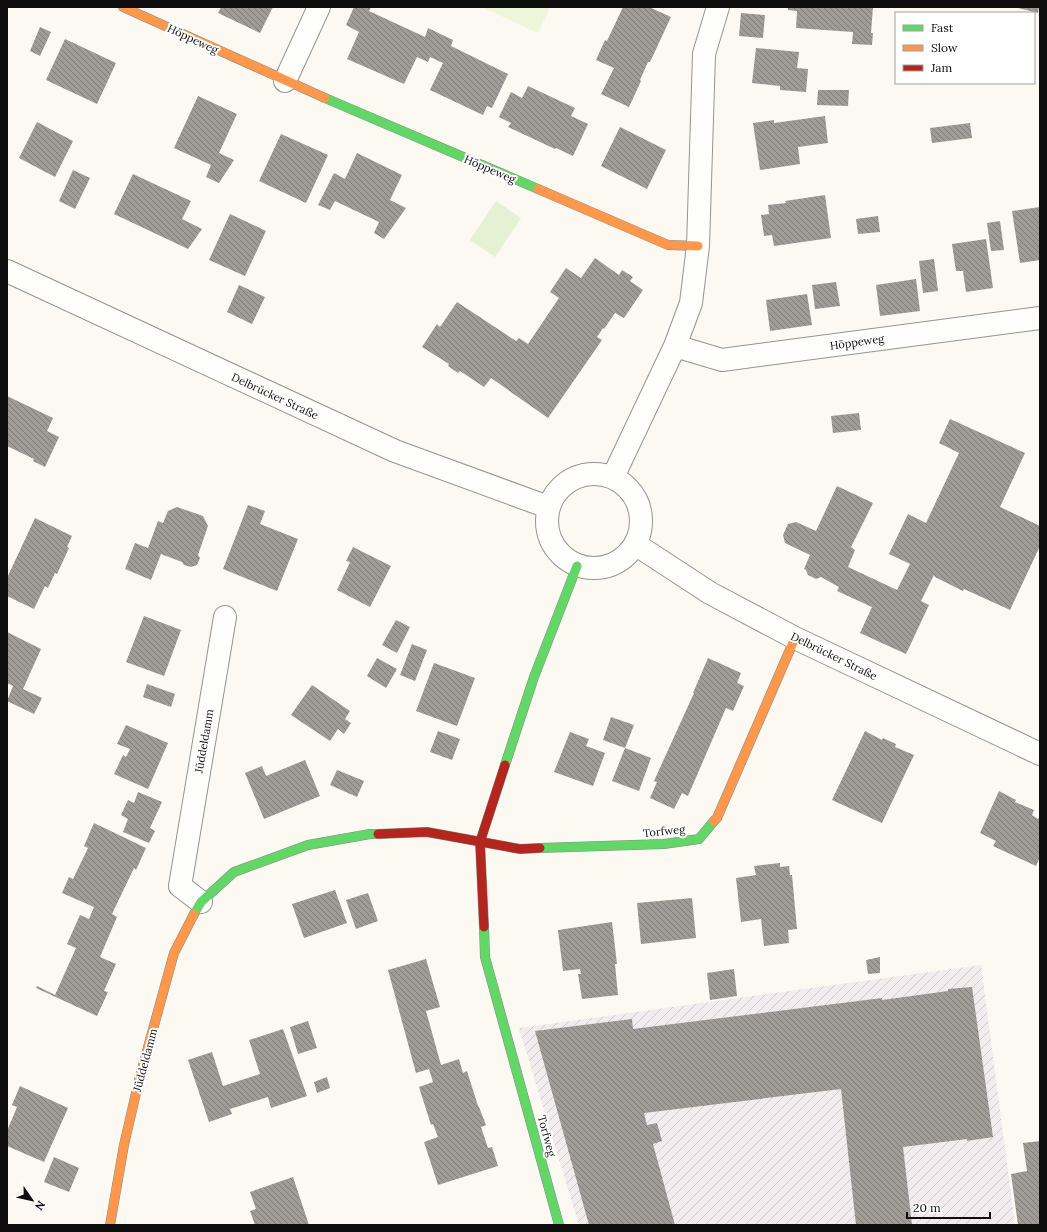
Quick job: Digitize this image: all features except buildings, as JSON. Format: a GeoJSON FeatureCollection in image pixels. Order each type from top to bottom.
{"type":"FeatureCollection","features":[{"type":"Feature","properties":{"kind":"street","name":"Höppeweg"},"geometry":{"type":"LineString","coordinates":[[123,7],[285,81],[668,245],[698,246]]}},
{"type":"Feature","properties":{"kind":"street"},"geometry":{"type":"LineString","coordinates":[[285,81],[319,7]]}},
{"type":"Feature","properties":{"kind":"street"},"geometry":{"type":"LineString","coordinates":[[613,477],[675,346],[691,303],[698,246],[704,54],[718,7]]}},
{"type":"Feature","properties":{"kind":"street","name":"Delbrücker Straße"},"geometry":{"type":"LineString","coordinates":[[7,271],[395,451],[548,507]]}},
{"type":"Feature","properties":{"kind":"street","name":"Höppeweg"},"geometry":{"type":"LineString","coordinates":[[675,346],[722,360],[1040,318]]}},
{"type":"Feature","properties":{"kind":"street"},"geometry":{"type":"LineString","coordinates":[[598,473],[613,477],[626,486],[636,498],[640,513],[640,529],[635,544],[627,555],[616,563],[597,568],[577,566],[564,558],[554,548],[551,542],[548,535],[546,521],[548,507],[555,492],[567,481],[582,475],[598,473]]}},
{"type":"Feature","properties":{"kind":"street","name":"Delbrücker Straße"},"geometry":{"type":"LineString","coordinates":[[635,544],[710,593],[795,638],[1040,754]]}},
{"type":"Feature","properties":{"kind":"street","name":"Torfweg"},"geometry":{"type":"LineString","coordinates":[[559,1225],[485,957],[480,842],[534,677],[577,566]]}},
{"type":"Feature","properties":{"kind":"street","name":"Jüddeldamm"},"geometry":{"type":"LineString","coordinates":[[200,902],[180,886],[225,617]]}},
{"type":"Feature","properties":{"kind":"street","name":"Torfweg"},"geometry":{"type":"LineString","coordinates":[[480,842],[520,849],[664,844],[699,839],[717,818],[795,638]]}},
{"type":"Feature","properties":{"kind":"street","name":"Jüddeldamm"},"geometry":{"type":"LineString","coordinates":[[110,1225],[124,1145],[139,1080],[174,953],[200,902],[234,872],[308,845],[370,834],[427,832],[480,842]]}},
{"type":"Feature","properties":{"kind":"shaded area"},"geometry":{"type":"Polygon","coordinates":[[[981,965],[1015,1225],[579,1225],[519,1028],[981,965]]]}},
{"type":"Feature","properties":{"kind":"green space"},"geometry":{"type":"Polygon","coordinates":[[[482,7],[550,7],[538,33],[482,7]]]}},
{"type":"Feature","properties":{"kind":"green space"},"geometry":{"type":"Polygon","coordinates":[[[496,201],[521,218],[495,257],[470,240],[496,201]]]}},
{"type":"Feature","properties":{"kind":"traffic: fast"},"geometry":{"type":"LineString","coordinates":[[325,98],[538,189]]}},
{"type":"Feature","properties":{"kind":"traffic: fast"},"geometry":{"type":"LineString","coordinates":[[505,765],[534,677],[577,566]]}},
{"type":"Feature","properties":{"kind":"traffic: fast"},"geometry":{"type":"LineString","coordinates":[[540,848],[664,844],[699,839],[714,821]]}},
{"type":"Feature","properties":{"kind":"traffic: fast"},"geometry":{"type":"LineString","coordinates":[[194,914],[201,902],[234,872],[308,845],[370,834],[378,834]]}},
{"type":"Feature","properties":{"kind":"traffic: fast"},"geometry":{"type":"LineString","coordinates":[[484,927],[485,957],[559,1225]]}},
{"type":"Feature","properties":{"kind":"traffic: slow"},"geometry":{"type":"LineString","coordinates":[[123,7],[325,98]]}},
{"type":"Feature","properties":{"kind":"traffic: slow"},"geometry":{"type":"LineString","coordinates":[[538,189],[668,245],[698,246]]}},
{"type":"Feature","properties":{"kind":"traffic: slow"},"geometry":{"type":"LineString","coordinates":[[714,821],[717,818],[795,638]]}},
{"type":"Feature","properties":{"kind":"traffic: slow"},"geometry":{"type":"LineString","coordinates":[[110,1225],[124,1145],[139,1080],[174,953],[194,914]]}},
{"type":"Feature","properties":{"kind":"traffic: jam"},"geometry":{"type":"LineString","coordinates":[[484,927],[480,842],[505,765]]}},
{"type":"Feature","properties":{"kind":"traffic: jam"},"geometry":{"type":"LineString","coordinates":[[378,834],[427,832],[520,849],[540,848]]}}]}
